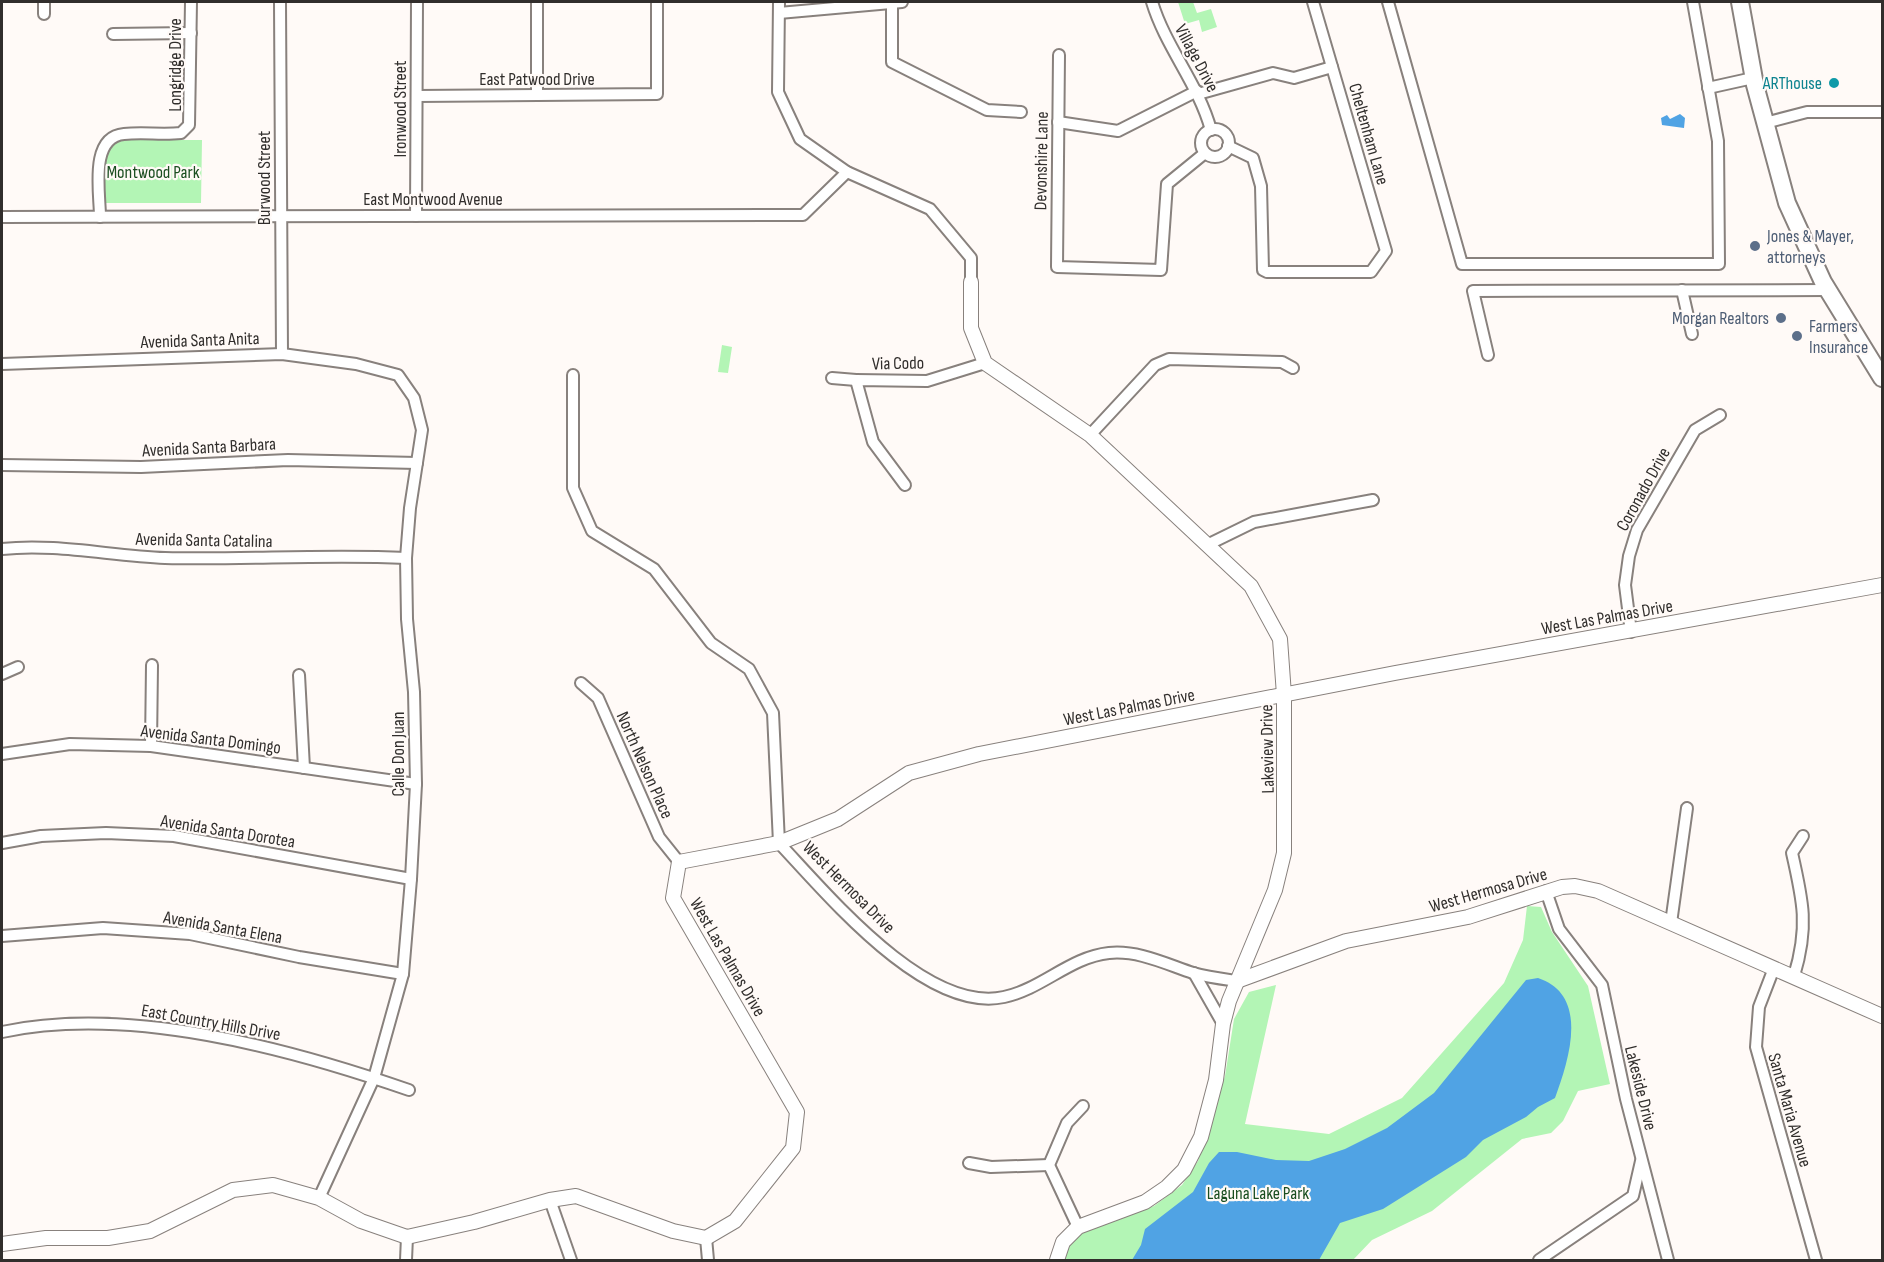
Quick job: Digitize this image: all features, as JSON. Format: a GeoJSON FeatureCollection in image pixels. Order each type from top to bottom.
{"type":"FeatureCollection","features":[{"type":"Feature","properties":{"kind":"main road"},"geometry":{"type":"LineString","coordinates":[[1740,2],[1753,78],[1787,203],[1828,290],[1882,378]]}},
{"type":"Feature","properties":{"kind":"street"},"geometry":{"type":"LineString","coordinates":[[44,2],[44,14]]}},
{"type":"Feature","properties":{"kind":"street","name":"Longridge Drive"},"geometry":{"type":"LineString","coordinates":[[100,217],[101,153],[107,142],[118,135],[178,134],[188,128],[191,119],[191,2]]}},
{"type":"Feature","properties":{"kind":"street","name":"Burwood Street"},"geometry":{"type":"LineString","coordinates":[[280,2],[282,354]]}},
{"type":"Feature","properties":{"kind":"street","name":"Ironwood Street"},"geometry":{"type":"LineString","coordinates":[[416,216],[417,2]]}},
{"type":"Feature","properties":{"kind":"street"},"geometry":{"type":"LineString","coordinates":[[537,2],[537,95]]}},
{"type":"Feature","properties":{"kind":"street","name":"East Patwood Drive"},"geometry":{"type":"LineString","coordinates":[[417,96],[657,94],[657,2]]}},
{"type":"Feature","properties":{"kind":"street"},"geometry":{"type":"LineString","coordinates":[[779,2],[778,92],[800,138],[847,172],[930,209],[971,258],[971,328],[985,363]]}},
{"type":"Feature","properties":{"kind":"street"},"geometry":{"type":"LineString","coordinates":[[892,2],[892,62],[987,110],[1021,112]]}},
{"type":"Feature","properties":{"kind":"street"},"geometry":{"type":"LineString","coordinates":[[779,13],[902,2]]}},
{"type":"Feature","properties":{"kind":"street","name":"Village Drive"},"geometry":{"type":"LineString","coordinates":[[1152,2],[1165,36],[1198,92],[1211,130]]}},
{"type":"Feature","properties":{"kind":"street","name":"Cheltenham Lane"},"geometry":{"type":"LineString","coordinates":[[1228,146],[1252,158],[1261,186],[1263,270],[1267,273],[1371,272],[1386,251],[1312,2]]}},
{"type":"Feature","properties":{"kind":"street"},"geometry":{"type":"LineString","coordinates":[[1388,2],[1462,264],[1719,264],[1718,141],[1693,2]]}},
{"type":"Feature","properties":{"kind":"street"},"geometry":{"type":"LineString","coordinates":[[113,34],[191,33]]}},
{"type":"Feature","properties":{"kind":"street","name":"Devonshire Lane"},"geometry":{"type":"LineString","coordinates":[[1059,55],[1057,267],[1161,270],[1167,184],[1205,153]]}},
{"type":"Feature","properties":{"kind":"street"},"geometry":{"type":"LineString","coordinates":[[1058,122],[1118,131],[1198,92],[1273,73],[1294,78],[1332,67]]}},
{"type":"Feature","properties":{"kind":"street"},"geometry":{"type":"LineString","coordinates":[[1708,88],[1753,78]]}},
{"type":"Feature","properties":{"kind":"street"},"geometry":{"type":"LineString","coordinates":[[1765,123],[1807,112],[1882,112]]}},
{"type":"Feature","properties":{"kind":"street"},"geometry":{"type":"LineString","coordinates":[[1211,130],[1224,133],[1228,146],[1218,156],[1205,153],[1201,146],[1202,138],[1211,130]]}},
{"type":"Feature","properties":{"kind":"street","name":"East Montwood Avenue"},"geometry":{"type":"LineString","coordinates":[[2,217],[803,215],[847,172]]}},
{"type":"Feature","properties":{"kind":"street"},"geometry":{"type":"LineString","coordinates":[[1682,290],[1692,334]]}},
{"type":"Feature","properties":{"kind":"street"},"geometry":{"type":"LineString","coordinates":[[1488,355],[1473,291],[1828,290]]}},
{"type":"Feature","properties":{"kind":"street","name":"Avenida Santa Anita"},"geometry":{"type":"LineString","coordinates":[[2,364],[282,354],[356,364],[398,375]]}},
{"type":"Feature","properties":{"kind":"street"},"geometry":{"type":"LineString","coordinates":[[1090,435],[1155,365],[1169,359],[1282,362],[1293,369]]}},
{"type":"Feature","properties":{"kind":"street","name":"Via Codo"},"geometry":{"type":"LineString","coordinates":[[905,485],[873,442],[855,380],[927,381],[985,363]]}},
{"type":"Feature","properties":{"kind":"street","name":"Lakeview Drive"},"geometry":{"type":"LineString","coordinates":[[985,363],[1090,435],[1251,586],[1280,639],[1284,695],[1284,854],[1275,890],[1237,981],[1223,1024],[1212,1102],[1201,1137],[1184,1170],[1167,1187],[1145,1202],[1077,1227]]}},
{"type":"Feature","properties":{"kind":"street","name":"Calle Don Juan"},"geometry":{"type":"LineString","coordinates":[[319,1198],[374,1078],[403,974],[416,784],[414,692],[406,619],[406,558],[422,430],[414,398],[398,375]]}},
{"type":"Feature","properties":{"kind":"street"},"geometry":{"type":"LineString","coordinates":[[573,375],[573,488],[592,531],[654,569],[711,643],[749,669],[773,713],[779,843]]}},
{"type":"Feature","properties":{"kind":"street"},"geometry":{"type":"LineString","coordinates":[[832,378],[855,380]]}},
{"type":"Feature","properties":{"kind":"street","name":"Coronado Drive"},"geometry":{"type":"LineString","coordinates":[[1631,632],[1625,585],[1629,556],[1637,530],[1695,430],[1720,415]]}},
{"type":"Feature","properties":{"kind":"street","name":"Avenida Santa Barbara"},"geometry":{"type":"LineString","coordinates":[[2,465],[141,467],[288,460],[417,463]]}},
{"type":"Feature","properties":{"kind":"street"},"geometry":{"type":"LineString","coordinates":[[1207,545],[1254,522],[1373,500]]}},
{"type":"Feature","properties":{"kind":"street","name":"Avenida Santa Catalina"},"geometry":{"type":"LineString","coordinates":[[2,549],[24,547],[141,557],[218,560],[406,558]]}},
{"type":"Feature","properties":{"kind":"street","name":"West Las Palmas Drive"},"geometry":{"type":"LineString","coordinates":[[706,1238],[735,1221],[793,1148],[797,1112],[674,898],[679,862],[779,843],[837,819],[909,773],[979,754],[1507,653],[1882,585]]}},
{"type":"Feature","properties":{"kind":"street"},"geometry":{"type":"LineString","coordinates":[[151,746],[152,665]]}},
{"type":"Feature","properties":{"kind":"street"},"geometry":{"type":"LineString","coordinates":[[2,674],[18,667]]}},
{"type":"Feature","properties":{"kind":"street"},"geometry":{"type":"LineString","coordinates":[[299,675],[304,768]]}},
{"type":"Feature","properties":{"kind":"street","name":"North Nelson Place"},"geometry":{"type":"LineString","coordinates":[[581,682],[598,698],[659,837],[679,862]]}},
{"type":"Feature","properties":{"kind":"street","name":"Avenida Santa Domingo"},"geometry":{"type":"LineString","coordinates":[[2,754],[70,744],[151,746],[416,784]]}},
{"type":"Feature","properties":{"kind":"street"},"geometry":{"type":"LineString","coordinates":[[1671,923],[1687,808]]}},
{"type":"Feature","properties":{"kind":"street","name":"Avenida Santa Dorotea"},"geometry":{"type":"LineString","coordinates":[[2,843],[41,836],[106,833],[174,836],[411,879]]}},
{"type":"Feature","properties":{"kind":"street"},"geometry":{"type":"LineString","coordinates":[[1794,976],[1803,946],[1804,903],[1792,853],[1803,836]]}},
{"type":"Feature","properties":{"kind":"street","name":"West Hermosa Drive"},"geometry":{"type":"LineString","coordinates":[[779,843],[849,917],[890,953],[930,981],[957,994],[983,999],[1012,995],[1081,960],[1109,953],[1147,958],[1194,973],[1237,981],[1346,940],[1468,917],[1546,891],[1568,887],[1591,889],[1882,1016]]}},
{"type":"Feature","properties":{"kind":"street","name":"Lakeside Drive"},"geometry":{"type":"LineString","coordinates":[[1539,1260],[1633,1196],[1642,1158],[1613,1047],[1602,985],[1559,929],[1546,891]]}},
{"type":"Feature","properties":{"kind":"street","name":"Avenida Santa Elena"},"geometry":{"type":"LineString","coordinates":[[2,936],[103,928],[190,934],[299,957],[403,974]]}},
{"type":"Feature","properties":{"kind":"street","name":"Santa Maria Avenue"},"geometry":{"type":"LineString","coordinates":[[1774,968],[1759,1007],[1756,1047],[1816,1260]]}},
{"type":"Feature","properties":{"kind":"street"},"geometry":{"type":"LineString","coordinates":[[1194,973],[1223,1024]]}},
{"type":"Feature","properties":{"kind":"street","name":"East Country Hills Drive"},"geometry":{"type":"LineString","coordinates":[[2,1032],[26,1027],[134,1024],[262,1047],[409,1090]]}},
{"type":"Feature","properties":{"kind":"street"},"geometry":{"type":"LineString","coordinates":[[1057,1260],[1063,1242],[1077,1227],[1048,1165],[1066,1123],[1083,1106]]}},
{"type":"Feature","properties":{"kind":"street"},"geometry":{"type":"LineString","coordinates":[[1642,1158],[1668,1260]]}},
{"type":"Feature","properties":{"kind":"street"},"geometry":{"type":"LineString","coordinates":[[969,1163],[991,1167],[1048,1165]]}},
{"type":"Feature","properties":{"kind":"street"},"geometry":{"type":"LineString","coordinates":[[2,1244],[46,1238],[108,1238],[150,1231],[233,1190],[273,1185],[319,1198],[361,1221],[407,1237],[474,1222],[550,1200],[576,1196],[673,1231],[706,1238],[708,1260]]}},
{"type":"Feature","properties":{"kind":"street"},"geometry":{"type":"LineString","coordinates":[[550,1200],[571,1260]]}},
{"type":"Feature","properties":{"kind":"street"},"geometry":{"type":"LineString","coordinates":[[406,1260],[407,1237]]}},
{"type":"Feature","properties":{"kind":"green space"},"geometry":{"type":"Polygon","coordinates":[[[1178,2],[1193,2],[1197,13],[1211,9],[1217,27],[1202,32],[1199,20],[1185,24],[1178,2]]]}},
{"type":"Feature","properties":{"kind":"green space","name":"Montwood Park"},"geometry":{"type":"Polygon","coordinates":[[[122,140],[202,140],[201,203],[105,203],[106,158],[114,144],[122,140]]]}},
{"type":"Feature","properties":{"kind":"green space"},"geometry":{"type":"Polygon","coordinates":[[[722,345],[732,347],[728,373],[718,372],[722,345]]]}},
{"type":"Feature","properties":{"kind":"green space","name":"Laguna Lake Park"},"geometry":{"type":"Polygon","coordinates":[[[1527,906],[1541,907],[1552,932],[1588,986],[1610,1084],[1578,1091],[1563,1121],[1551,1133],[1522,1139],[1432,1211],[1372,1240],[1353,1260],[1065,1260],[1066,1251],[1073,1239],[1084,1230],[1154,1206],[1182,1185],[1198,1161],[1225,1076],[1234,1019],[1249,992],[1276,985],[1245,1124],[1329,1134],[1402,1098],[1504,983],[1523,940],[1527,906]]]}},
{"type":"Feature","properties":{"kind":"water"},"geometry":{"type":"Polygon","coordinates":[[[1680,114],[1685,118],[1684,128],[1662,125],[1661,118],[1667,115],[1670,119],[1680,114]]]}},
{"type":"Feature","properties":{"kind":"water"},"geometry":{"type":"Polygon","coordinates":[[[1538,978],[1554,986],[1565,999],[1570,1013],[1571,1030],[1566,1066],[1555,1098],[1483,1140],[1466,1157],[1383,1209],[1340,1223],[1319,1260],[1132,1260],[1141,1245],[1145,1229],[1193,1192],[1209,1163],[1219,1152],[1237,1152],[1276,1160],[1309,1161],[1345,1149],[1387,1128],[1434,1093],[1526,980],[1538,978]]]}},
{"type":"Feature","properties":{"kind":"place","name":"ARThouse"},"geometry":{"type":"Point","coordinates":[1834,83]}},
{"type":"Feature","properties":{"kind":"place","name":"Jones & Mayer, attorneys"},"geometry":{"type":"Point","coordinates":[1755,246]}},
{"type":"Feature","properties":{"kind":"place","name":"Morgan Realtors"},"geometry":{"type":"Point","coordinates":[1781,318]}},
{"type":"Feature","properties":{"kind":"place","name":"Farmers Insurance"},"geometry":{"type":"Point","coordinates":[1797,336]}}]}
